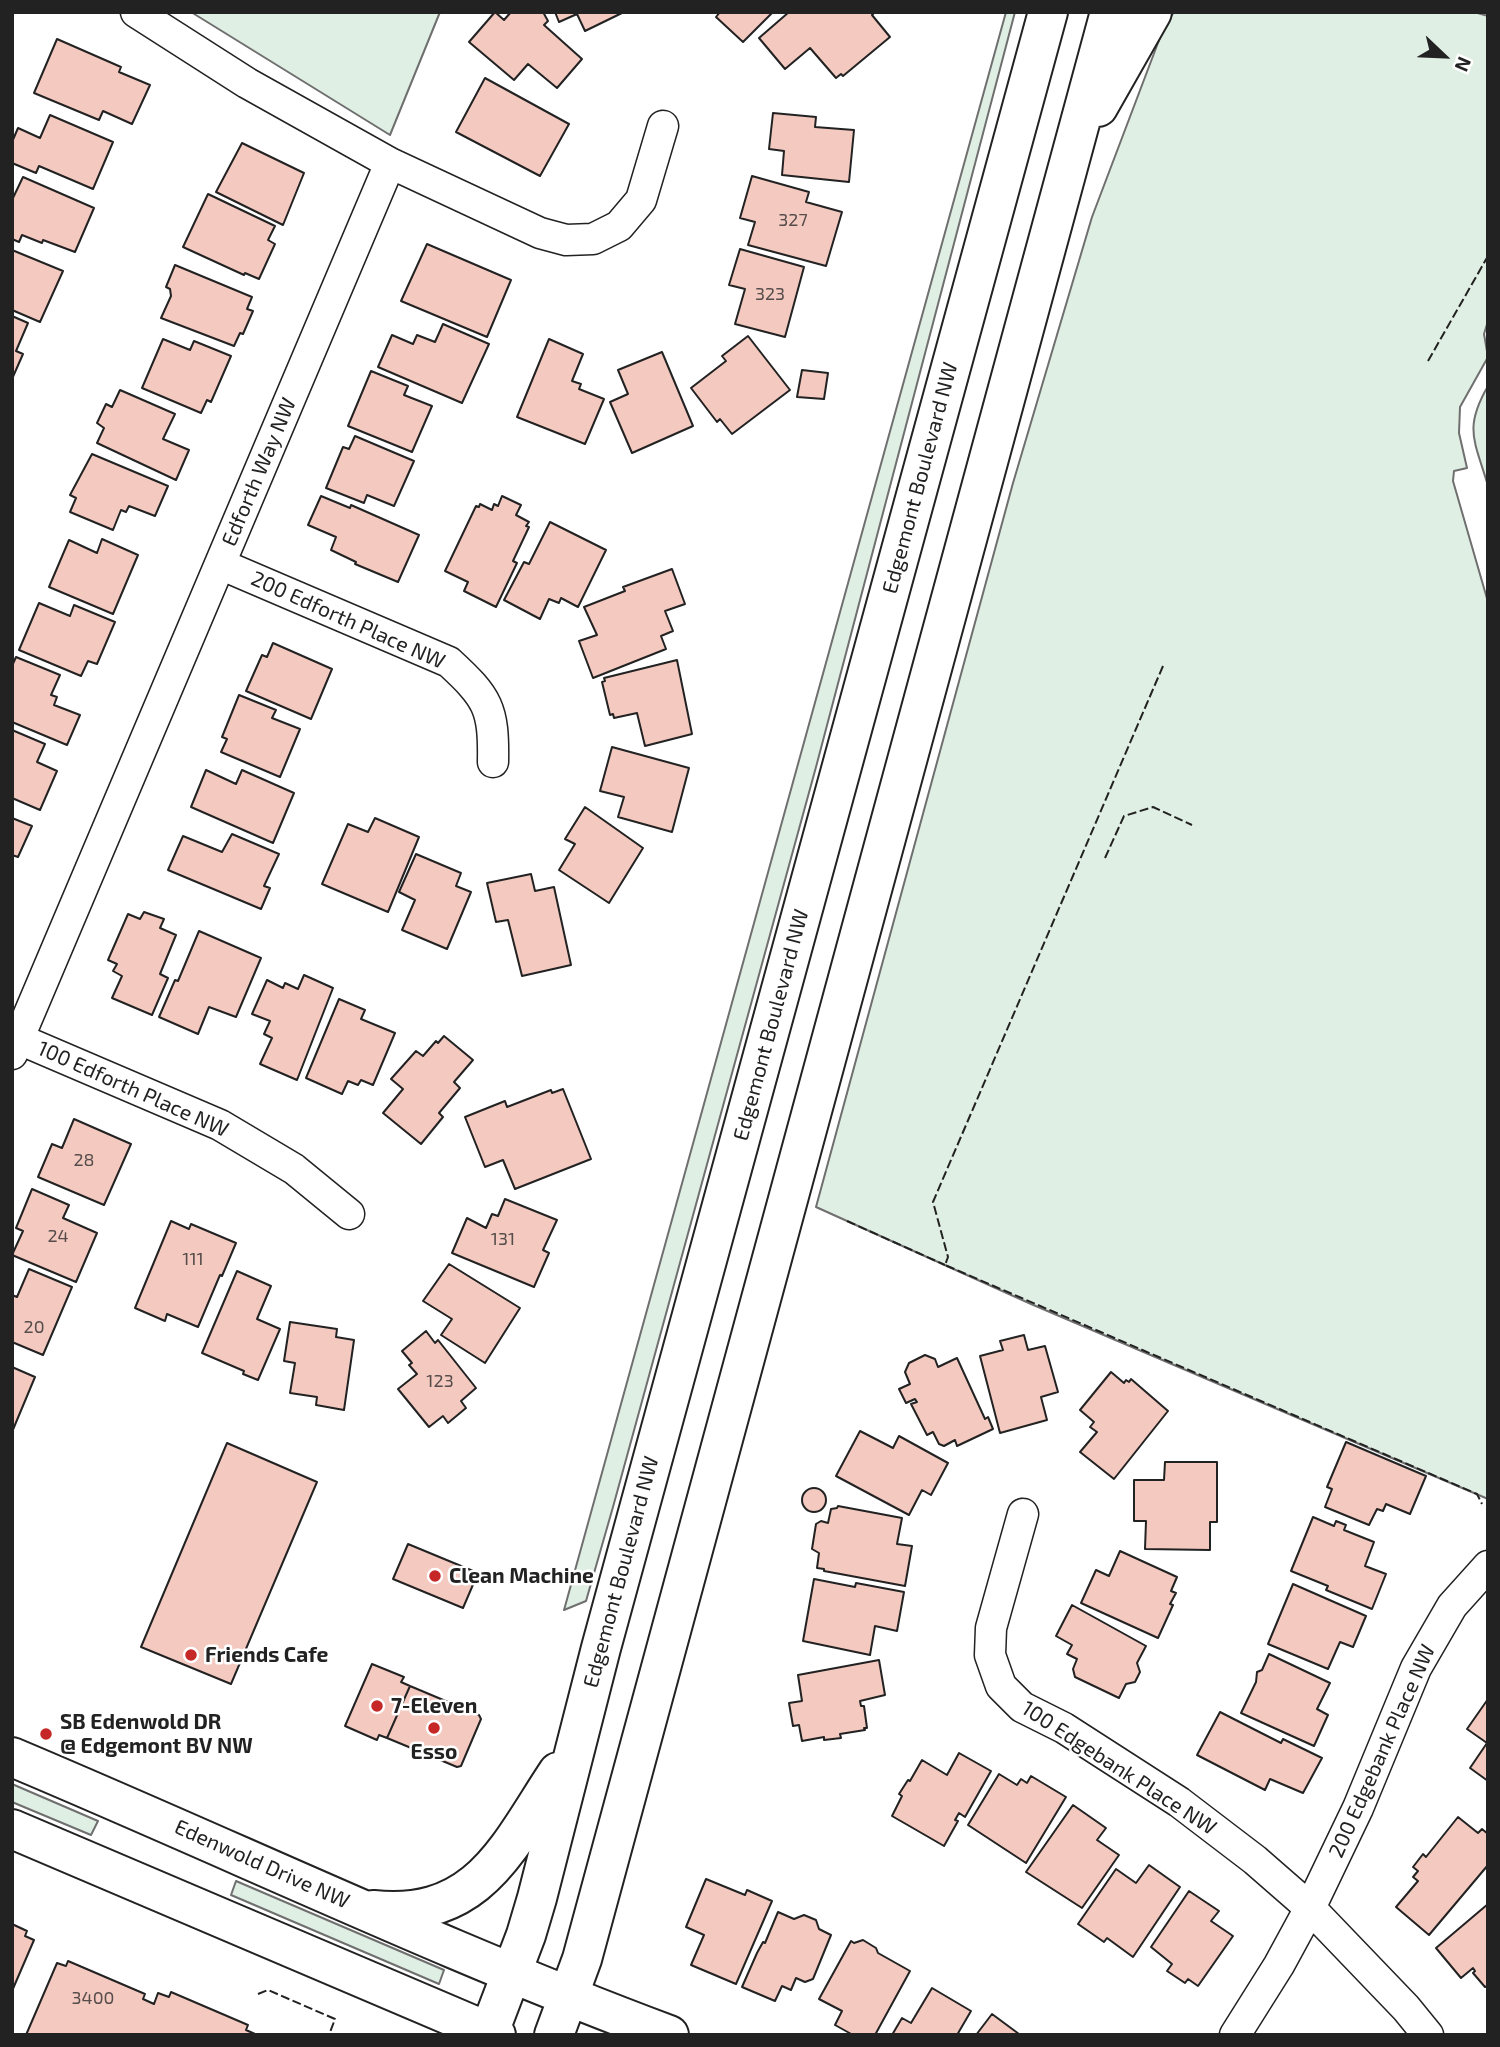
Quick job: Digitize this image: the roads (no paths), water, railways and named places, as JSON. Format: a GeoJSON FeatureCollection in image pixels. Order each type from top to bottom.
{"type":"FeatureCollection","features":[{"type":"Feature","properties":{"kind":"main road","name":"Edgemont Boulevard NW"},"geometry":{"type":"LineString","coordinates":[[491,2034],[537,1898],[573,1749],[1048,12]]}},
{"type":"Feature","properties":{"kind":"main road"},"geometry":{"type":"LineString","coordinates":[[554,2035],[582,1959],[1110,12]]}},
{"type":"Feature","properties":{"kind":"main road"},"geometry":{"type":"LineString","coordinates":[[1070,154],[1152,12]]}},
{"type":"Feature","properties":{"kind":"main road"},"geometry":{"type":"LineString","coordinates":[[364,1909],[417,1909],[456,1897],[475,1886],[499,1860],[573,1749]]}},
{"type":"Feature","properties":{"kind":"main road","name":"Edenwold Drive NW"},"geometry":{"type":"LineString","coordinates":[[12,1757],[511,1973],[669,2035]]}},
{"type":"Feature","properties":{"kind":"main road"},"geometry":{"type":"LineString","coordinates":[[12,1829],[491,2034]]}},
{"type":"Feature","properties":{"kind":"street"},"geometry":{"type":"LineString","coordinates":[[136,12],[258,89],[390,163],[540,233],[566,240],[593,239],[620,226],[641,200],[663,126]]}},
{"type":"Feature","properties":{"kind":"street","name":"Edforth Way NW"},"geometry":{"type":"LineString","coordinates":[[15,1046],[390,163]]}},
{"type":"Feature","properties":{"kind":"street","name":"200 Edforth Place NW"},"geometry":{"type":"LineString","coordinates":[[220,564],[449,662],[472,683],[486,703],[494,727],[493,762]]}},
{"type":"Feature","properties":{"kind":"street","name":"100 Edforth Place NW"},"geometry":{"type":"LineString","coordinates":[[15,1046],[220,1125],[294,1169],[349,1213]]}},
{"type":"Feature","properties":{"kind":"street","name":"100 Edgebank Place NW"},"geometry":{"type":"LineString","coordinates":[[1023,1514],[991,1628],[990,1655],[1001,1686],[1022,1707],[1064,1728],[1179,1802],[1255,1860],[1310,1908],[1406,2008],[1428,2035]]}},
{"type":"Feature","properties":{"kind":"street","name":"200 Edgebank Place NW"},"geometry":{"type":"LineString","coordinates":[[1235,2035],[1279,1965],[1310,1908],[1358,1808],[1416,1668],[1452,1606],[1488,1566]]}},
{"type":"Feature","properties":{"kind":"place","name":"Clean Machine"},"geometry":{"type":"Point","coordinates":[435,1576]}},
{"type":"Feature","properties":{"kind":"place","name":"Friends Cafe"},"geometry":{"type":"Point","coordinates":[191,1655]}},
{"type":"Feature","properties":{"kind":"place","name":"7-Eleven"},"geometry":{"type":"Point","coordinates":[377,1706]}},
{"type":"Feature","properties":{"kind":"place","name":"Esso"},"geometry":{"type":"Point","coordinates":[434,1728]}},
{"type":"Feature","properties":{"kind":"place","name":"SB Edenwold DR @ Edgemont BV NW"},"geometry":{"type":"Point","coordinates":[46,1734]}}]}
